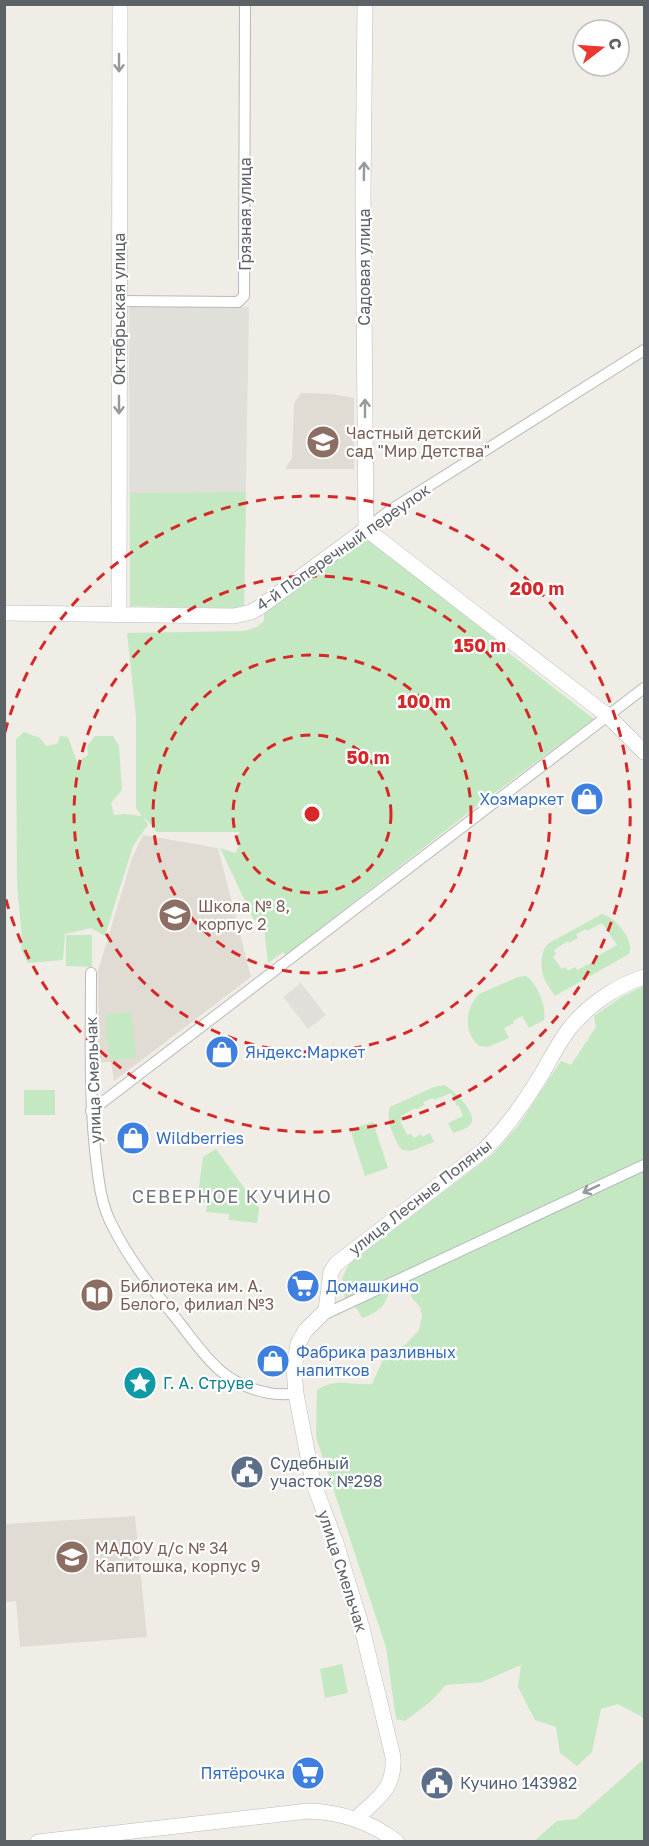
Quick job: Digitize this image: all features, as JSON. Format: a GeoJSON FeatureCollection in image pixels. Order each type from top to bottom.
{"type":"FeatureCollection","features":[{"type":"Feature","properties":{"kind":"street","name":"Октябрьская улица"},"geometry":{"type":"LineString","coordinates":[[119,615],[120,4]]}},
{"type":"Feature","properties":{"kind":"street","name":"Грязная улица"},"geometry":{"type":"LineString","coordinates":[[119,301],[238,302],[244,296],[245,4]]}},
{"type":"Feature","properties":{"kind":"street","name":"Садовая улица"},"geometry":{"type":"LineString","coordinates":[[365,4],[363,194],[366,529]]}},
{"type":"Feature","properties":{"kind":"street","name":"4-й Поперечный переулок"},"geometry":{"type":"LineString","coordinates":[[4,613],[234,616],[251,612],[321,563],[389,511],[645,350]]}},
{"type":"Feature","properties":{"kind":"street"},"geometry":{"type":"LineString","coordinates":[[366,529],[608,716],[645,752]]}},
{"type":"Feature","properties":{"kind":"street"},"geometry":{"type":"LineString","coordinates":[[91,1112],[645,688]]}},
{"type":"Feature","properties":{"kind":"street","name":"улица Смельчак"},"geometry":{"type":"LineString","coordinates":[[91,973],[91,1112],[96,1162],[104,1204],[111,1224],[143,1274],[203,1354],[218,1370],[230,1378],[270,1394],[296,1394],[313,1482],[336,1543],[362,1628],[393,1757],[393,1774],[390,1783],[356,1819]]}},
{"type":"Feature","properties":{"kind":"street","name":"улица Лесные Поляны"},"geometry":{"type":"LineString","coordinates":[[323,1314],[327,1305],[331,1272],[336,1264],[484,1150],[528,1095],[562,1038],[574,1023],[611,992],[645,976]]}},
{"type":"Feature","properties":{"kind":"street"},"geometry":{"type":"LineString","coordinates":[[296,1394],[294,1369],[301,1337],[323,1314],[645,1164]]}},
{"type":"Feature","properties":{"kind":"street"},"geometry":{"type":"LineString","coordinates":[[39,1842],[308,1811],[338,1813],[356,1819],[397,1842]]}},
{"type":"Feature","properties":{"kind":"shaded area"},"geometry":{"type":"Polygon","coordinates":[[[129,306],[249,307],[244,608],[130,606],[129,306]]]}},
{"type":"Feature","properties":{"kind":"shaded area","name":"Частный детский сад \"Мир Детства\""},"geometry":{"type":"Polygon","coordinates":[[[301,393],[332,394],[354,398],[354,469],[286,469],[292,459],[294,403],[301,393]]]}},
{"type":"Feature","properties":{"kind":"shaded area","name":"Школа № 8, корпус 2"},"geometry":{"type":"Polygon","coordinates":[[[143,835],[218,848],[251,977],[114,1081],[111,1062],[99,1062],[98,971],[132,858],[143,835]]]}},
{"type":"Feature","properties":{"kind":"shaded area"},"geometry":{"type":"Polygon","coordinates":[[[301,983],[326,1015],[308,1029],[283,997],[301,983]]]}},
{"type":"Feature","properties":{"kind":"shaded area","name":"МАДОУ д/с № 34 Капитошка, корпус 9"},"geometry":{"type":"Polygon","coordinates":[[[135,1516],[147,1637],[20,1647],[16,1601],[5,1602],[5,1524],[135,1516]]]}},
{"type":"Feature","properties":{"kind":"green space"},"geometry":{"type":"Polygon","coordinates":[[[246,492],[244,608],[130,606],[130,493],[246,492]]]}},
{"type":"Feature","properties":{"kind":"green space"},"geometry":{"type":"Polygon","coordinates":[[[365,537],[594,719],[477,806],[286,955],[283,952],[268,963],[263,920],[254,920],[220,848],[235,853],[240,844],[237,836],[240,832],[157,832],[144,817],[148,825],[133,846],[105,936],[91,928],[65,934],[63,960],[28,963],[21,949],[17,885],[16,739],[24,732],[40,738],[46,746],[57,744],[60,736],[68,737],[77,762],[88,755],[87,746],[95,736],[113,736],[119,746],[122,790],[111,803],[114,815],[142,816],[136,808],[136,717],[127,633],[245,631],[257,627],[264,621],[264,613],[365,537]]]}},
{"type":"Feature","properties":{"kind":"green space"},"geometry":{"type":"Polygon","coordinates":[[[602,914],[613,920],[623,930],[630,948],[629,954],[555,996],[545,980],[542,967],[543,954],[549,943],[602,914]],[[602,923],[576,934],[578,938],[554,950],[556,954],[553,957],[562,969],[566,967],[568,971],[575,967],[577,970],[595,961],[594,958],[617,945],[602,923]]]}},
{"type":"Feature","properties":{"kind":"green space"},"geometry":{"type":"Polygon","coordinates":[[[66,935],[92,935],[92,967],[66,966],[66,935]]]}},
{"type":"Feature","properties":{"kind":"green space"},"geometry":{"type":"Polygon","coordinates":[[[526,976],[534,984],[540,996],[545,1015],[544,1020],[529,1028],[522,1016],[504,1028],[509,1038],[488,1047],[479,1046],[468,1027],[469,1013],[474,1000],[479,994],[518,977],[526,976]]]}},
{"type":"Feature","properties":{"kind":"green space"},"geometry":{"type":"Polygon","coordinates":[[[644,986],[644,1718],[618,1704],[601,1709],[592,1752],[577,1766],[560,1753],[556,1727],[535,1720],[518,1687],[521,1665],[482,1682],[446,1685],[430,1702],[405,1721],[396,1719],[386,1647],[316,1437],[317,1390],[338,1383],[372,1384],[385,1355],[406,1344],[419,1330],[422,1316],[420,1307],[412,1298],[409,1284],[401,1276],[391,1280],[384,1304],[375,1312],[362,1318],[357,1309],[345,1300],[342,1278],[349,1264],[493,1154],[518,1126],[561,1061],[571,1065],[596,1027],[594,1016],[623,996],[644,986]]]}},
{"type":"Feature","properties":{"kind":"green space"},"geometry":{"type":"Polygon","coordinates":[[[131,1012],[136,1058],[110,1060],[105,1015],[131,1012]]]}},
{"type":"Feature","properties":{"kind":"green space"},"geometry":{"type":"Polygon","coordinates":[[[444,1085],[453,1091],[468,1108],[472,1119],[470,1126],[453,1133],[448,1123],[463,1116],[459,1106],[451,1093],[434,1100],[433,1098],[423,1102],[425,1105],[401,1116],[403,1120],[400,1121],[407,1135],[411,1134],[414,1138],[430,1133],[434,1142],[411,1151],[402,1150],[391,1129],[390,1107],[434,1087],[444,1085]]]}},
{"type":"Feature","properties":{"kind":"green space"},"geometry":{"type":"Polygon","coordinates":[[[24,1090],[55,1090],[55,1115],[24,1115],[24,1090]]]}},
{"type":"Feature","properties":{"kind":"green space"},"geometry":{"type":"Polygon","coordinates":[[[373,1122],[388,1168],[365,1176],[350,1129],[373,1122]]]}},
{"type":"Feature","properties":{"kind":"green space"},"geometry":{"type":"Polygon","coordinates":[[[216,1149],[259,1208],[257,1223],[229,1220],[229,1214],[206,1212],[207,1203],[197,1201],[203,1157],[216,1149]]]}},
{"type":"Feature","properties":{"kind":"green space"},"geometry":{"type":"Polygon","coordinates":[[[342,1664],[348,1693],[325,1698],[320,1669],[342,1664]]]}},
{"type":"Feature","properties":{"kind":"green space"},"geometry":{"type":"Polygon","coordinates":[[[644,1759],[644,1841],[534,1841],[557,1821],[576,1819],[644,1759]]]}},
{"type":"Feature","properties":{"kind":"place","name":"Частный детский сад \"Мир Детства\""},"geometry":{"type":"Point","coordinates":[323,442]}},
{"type":"Feature","properties":{"kind":"place","name":"Хозмаркет"},"geometry":{"type":"Point","coordinates":[587,799]}},
{"type":"Feature","properties":{"kind":"place","name":"Школа № 8, корпус 2"},"geometry":{"type":"Point","coordinates":[175,915]}},
{"type":"Feature","properties":{"kind":"place","name":"Яндекс.Маркет"},"geometry":{"type":"Point","coordinates":[222,1052]}},
{"type":"Feature","properties":{"kind":"place","name":"Wildberries"},"geometry":{"type":"Point","coordinates":[133,1138]}},
{"type":"Feature","properties":{"kind":"place","name":"Домашкино"},"geometry":{"type":"Point","coordinates":[303,1286]}},
{"type":"Feature","properties":{"kind":"place","name":"Библиотека им. А. Белого, филиал №3"},"geometry":{"type":"Point","coordinates":[97,1295]}},
{"type":"Feature","properties":{"kind":"place","name":"Фабрика разливных напитков"},"geometry":{"type":"Point","coordinates":[273,1361]}},
{"type":"Feature","properties":{"kind":"place","name":"Г. А. Струве"},"geometry":{"type":"Point","coordinates":[140,1383]}},
{"type":"Feature","properties":{"kind":"place","name":"Судебный участок №298"},"geometry":{"type":"Point","coordinates":[247,1472]}},
{"type":"Feature","properties":{"kind":"place","name":"МАДОУ д/с № 34 Капитошка, корпус 9"},"geometry":{"type":"Point","coordinates":[72,1557]}},
{"type":"Feature","properties":{"kind":"place","name":"Пятёрочка"},"geometry":{"type":"Point","coordinates":[308,1773]}},
{"type":"Feature","properties":{"kind":"place","name":"Кучино 143982"},"geometry":{"type":"Point","coordinates":[437,1783]}},
{"type":"Feature","properties":{"kind":"district","name":"СЕВЕРНОЕ КУЧИНО"},"geometry":{"type":"Point","coordinates":[232,1196]}}]}
